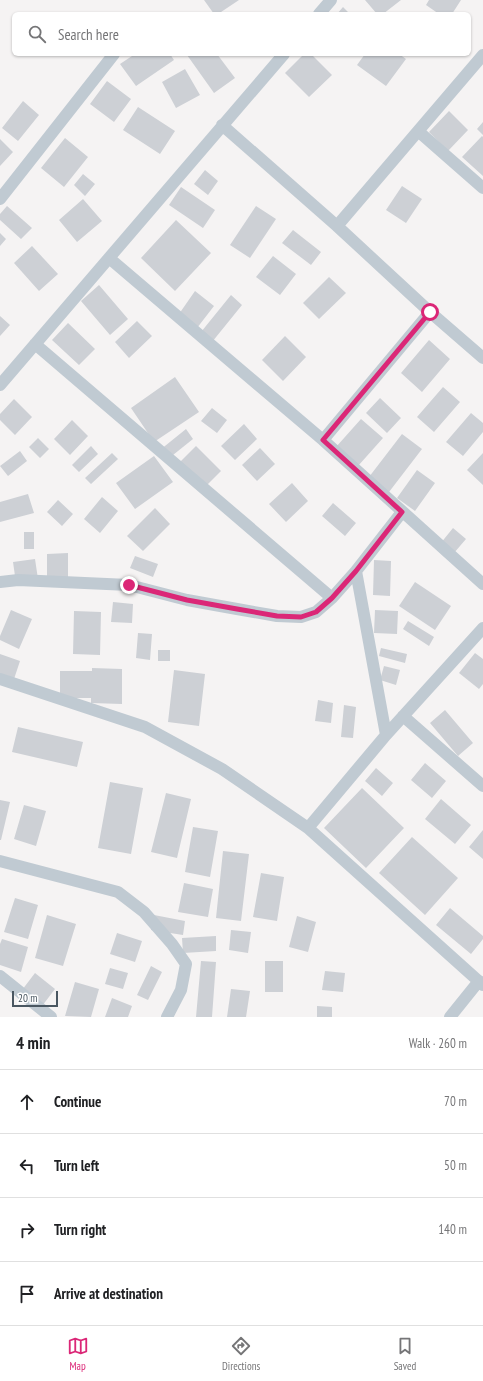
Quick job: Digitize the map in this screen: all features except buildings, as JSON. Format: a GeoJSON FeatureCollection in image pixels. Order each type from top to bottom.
{"type":"FeatureCollection","features":[{"type":"Feature","properties":{"kind":"street"},"geometry":{"type":"LineString","coordinates":[[321,12],[331,0]]}},
{"type":"Feature","properties":{"kind":"street"},"geometry":{"type":"LineString","coordinates":[[337,226],[483,55]]}},
{"type":"Feature","properties":{"kind":"street"},"geometry":{"type":"LineString","coordinates":[[0,199],[112,56]]}},
{"type":"Feature","properties":{"kind":"street"},"geometry":{"type":"LineString","coordinates":[[0,385],[282,56]]}},
{"type":"Feature","properties":{"kind":"street"},"geometry":{"type":"LineString","coordinates":[[222,125],[337,226],[430,312],[483,358]]}},
{"type":"Feature","properties":{"kind":"street"},"geometry":{"type":"LineString","coordinates":[[418,131],[483,188]]}},
{"type":"Feature","properties":{"kind":"street"},"geometry":{"type":"LineString","coordinates":[[110,258],[323,440],[483,584]]}},
{"type":"Feature","properties":{"kind":"street"},"geometry":{"type":"LineString","coordinates":[[323,440],[430,312]]}},
{"type":"Feature","properties":{"kind":"street"},"geometry":{"type":"LineString","coordinates":[[35,344],[332,598]]}},
{"type":"Feature","properties":{"kind":"street"},"geometry":{"type":"LineString","coordinates":[[0,582],[18,580],[129,585],[187,600],[277,616],[301,617],[316,612],[332,598],[356,571],[402,512]]}},
{"type":"Feature","properties":{"kind":"street"},"geometry":{"type":"LineString","coordinates":[[356,571],[386,735]]}},
{"type":"Feature","properties":{"kind":"street"},"geometry":{"type":"LineString","coordinates":[[308,828],[386,735],[483,628]]}},
{"type":"Feature","properties":{"kind":"street"},"geometry":{"type":"LineString","coordinates":[[0,680],[145,727],[222,769],[308,828],[481,983],[450,1017]]}},
{"type":"Feature","properties":{"kind":"street"},"geometry":{"type":"LineString","coordinates":[[403,716],[483,786]]}},
{"type":"Feature","properties":{"kind":"street"},"geometry":{"type":"LineString","coordinates":[[0,861],[118,892],[144,912],[172,944],[186,964],[181,990],[167,1017]]}},
{"type":"Feature","properties":{"kind":"street"},"geometry":{"type":"LineString","coordinates":[[0,976],[51,1017]]}},
{"type":"Feature","properties":{"kind":"route"},"geometry":{"type":"LineString","coordinates":[[129,585],[187,600],[277,616],[301,617],[316,612],[332,598],[356,571],[402,512],[323,440],[430,312]]}}]}
